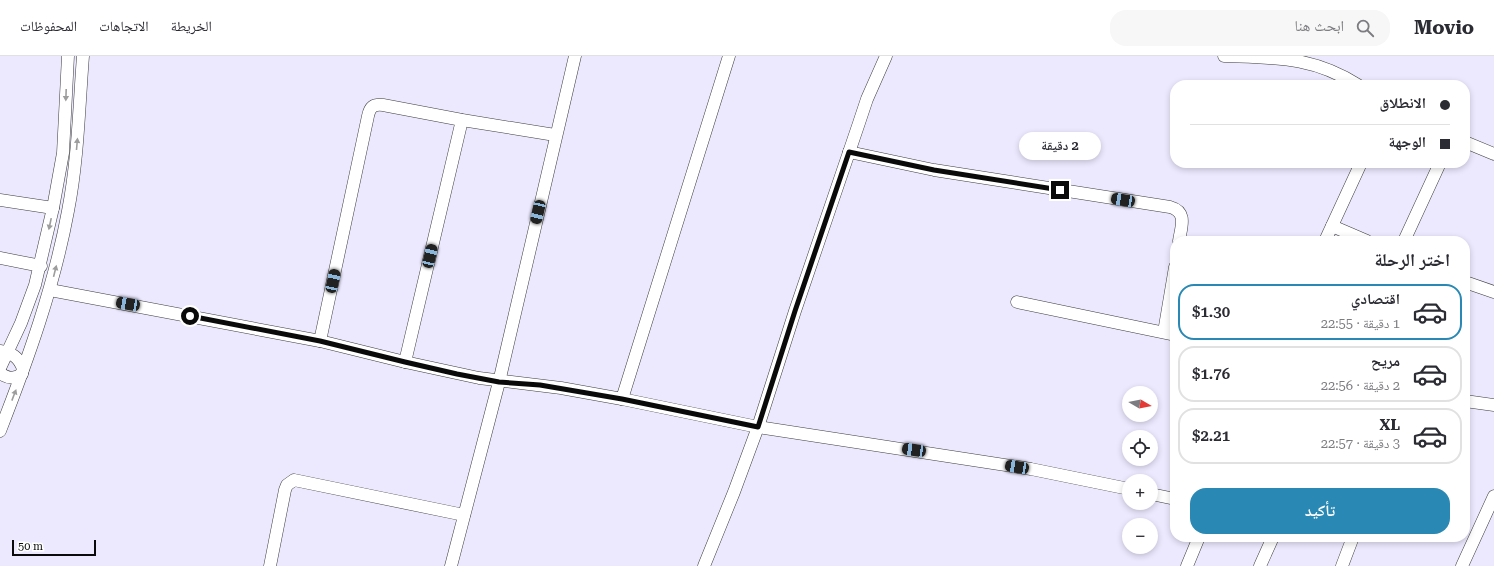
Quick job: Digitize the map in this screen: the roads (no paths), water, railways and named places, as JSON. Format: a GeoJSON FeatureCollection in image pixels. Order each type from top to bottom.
{"type":"FeatureCollection","features":[{"type":"Feature","properties":{"kind":"street"},"geometry":{"type":"LineString","coordinates":[[0,368],[3,352],[13,341],[29,304],[41,266],[54,208],[62,153],[68,56]]}},
{"type":"Feature","properties":{"kind":"street"},"geometry":{"type":"LineString","coordinates":[[0,431],[23,372],[50,290],[68,211],[73,183],[83,56]]}},
{"type":"Feature","properties":{"kind":"street"},"geometry":{"type":"LineString","coordinates":[[451,566],[499,382],[555,135],[575,56]]}},
{"type":"Feature","properties":{"kind":"street"},"geometry":{"type":"LineString","coordinates":[[622,399],[729,56]]}},
{"type":"Feature","properties":{"kind":"street"},"geometry":{"type":"LineString","coordinates":[[704,566],[758,427],[795,311],[867,99],[886,56]]}},
{"type":"Feature","properties":{"kind":"street"},"geometry":{"type":"LineString","coordinates":[[1224,56],[1277,57],[1298,60],[1328,68],[1349,80]]}},
{"type":"Feature","properties":{"kind":"street"},"geometry":{"type":"LineString","coordinates":[[320,341],[368,116],[374,104],[555,135]]}},
{"type":"Feature","properties":{"kind":"street"},"geometry":{"type":"LineString","coordinates":[[405,362],[462,120]]}},
{"type":"Feature","properties":{"kind":"street"},"geometry":{"type":"LineString","coordinates":[[1470,144],[1494,154]]}},
{"type":"Feature","properties":{"kind":"street"},"geometry":{"type":"LineString","coordinates":[[849,152],[934,170],[1175,208],[1181,213],[1182,218],[1180,236]]}},
{"type":"Feature","properties":{"kind":"street"},"geometry":{"type":"LineString","coordinates":[[1327,236],[1359,168]]}},
{"type":"Feature","properties":{"kind":"street"},"geometry":{"type":"LineString","coordinates":[[1406,236],[1438,168]]}},
{"type":"Feature","properties":{"kind":"street"},"geometry":{"type":"LineString","coordinates":[[0,200],[54,208]]}},
{"type":"Feature","properties":{"kind":"street"},"geometry":{"type":"LineString","coordinates":[[1332,226],[1355,236]]}},
{"type":"Feature","properties":{"kind":"street"},"geometry":{"type":"LineString","coordinates":[[0,258],[41,266]]}},
{"type":"Feature","properties":{"kind":"street"},"geometry":{"type":"LineString","coordinates":[[1470,284],[1494,292]]}},
{"type":"Feature","properties":{"kind":"street"},"geometry":{"type":"LineString","coordinates":[[50,290],[320,341],[405,362],[499,382],[540,385],[622,399],[758,427],[1031,469],[1122,488]]}},
{"type":"Feature","properties":{"kind":"street"},"geometry":{"type":"LineString","coordinates":[[1017,302],[1169,334],[1170,323]]}},
{"type":"Feature","properties":{"kind":"street"},"geometry":{"type":"LineString","coordinates":[[3,352],[18,358],[23,372]]}},
{"type":"Feature","properties":{"kind":"street"},"geometry":{"type":"LineString","coordinates":[[0,373],[10,378],[16,377],[23,372]]}},
{"type":"Feature","properties":{"kind":"street"},"geometry":{"type":"LineString","coordinates":[[1470,402],[1494,405]]}},
{"type":"Feature","properties":{"kind":"street"},"geometry":{"type":"LineString","coordinates":[[270,566],[287,484],[294,480],[464,515]]}},
{"type":"Feature","properties":{"kind":"street"},"geometry":{"type":"LineString","coordinates":[[1158,495],[1170,498]]}},
{"type":"Feature","properties":{"kind":"street"},"geometry":{"type":"LineString","coordinates":[[1462,566],[1494,496]]}},
{"type":"Feature","properties":{"kind":"street"},"geometry":{"type":"LineString","coordinates":[[1186,566],[1197,542]]}},
{"type":"Feature","properties":{"kind":"street"},"geometry":{"type":"LineString","coordinates":[[1260,566],[1271,542]]}},
{"type":"Feature","properties":{"kind":"street"},"geometry":{"type":"LineString","coordinates":[[1342,566],[1351,542]]}}]}
